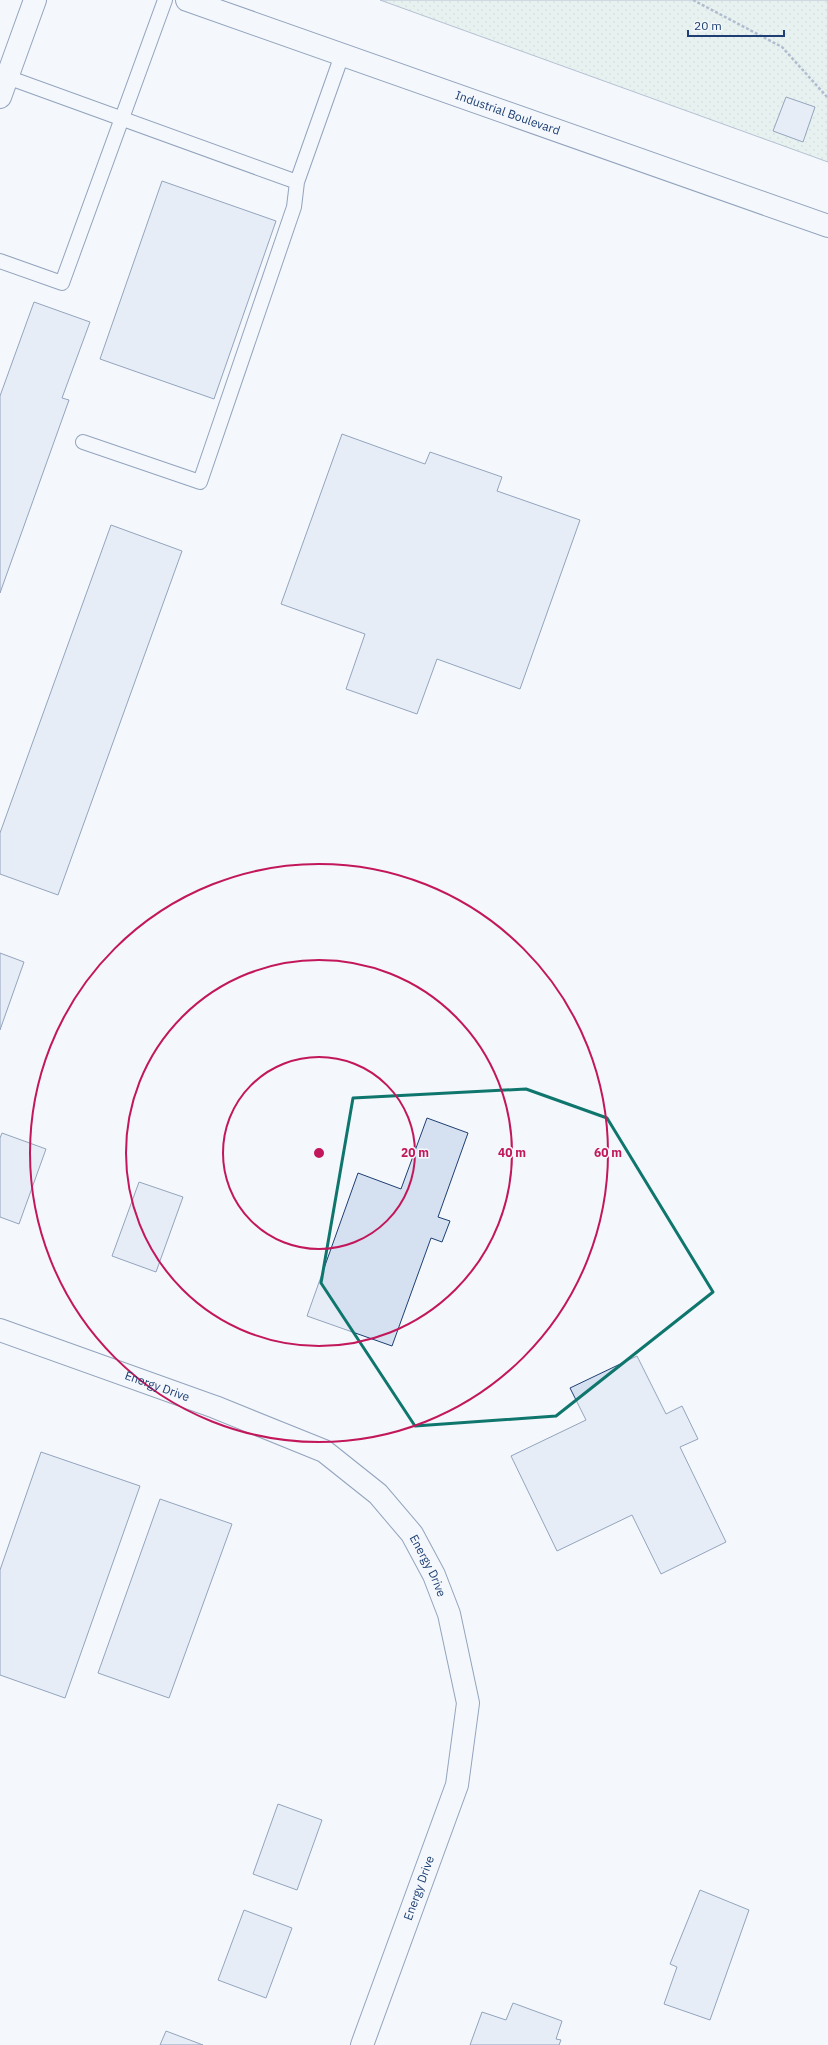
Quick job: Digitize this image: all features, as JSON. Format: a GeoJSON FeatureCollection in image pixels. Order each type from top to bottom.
{"type":"FeatureCollection","features":[{"type":"Feature","properties":{"kind":"street"},"geometry":{"type":"LineString","coordinates":[[0,97],[35,0]]}},
{"type":"Feature","properties":{"kind":"street","name":"Industrial Boulevard"},"geometry":{"type":"LineString","coordinates":[[187,0],[828,226]]}},
{"type":"Feature","properties":{"kind":"street","name":"Energy Drive"},"geometry":{"type":"LineString","coordinates":[[0,1330],[215,1407],[324,1451],[378,1494],[412,1534],[434,1575],[449,1614],[468,1703],[457,1785],[362,2045]]}},
{"type":"Feature","properties":{"kind":"lane"},"geometry":{"type":"LineString","coordinates":[[0,261],[62,284],[165,0]]}},
{"type":"Feature","properties":{"kind":"lane"},"geometry":{"type":"LineString","coordinates":[[83,442],[200,482],[294,207],[297,182],[342,55]]}},
{"type":"Feature","properties":{"kind":"lane"},"geometry":{"type":"LineString","coordinates":[[7,77],[297,182]]}},
{"type":"Feature","properties":{"kind":"path"},"geometry":{"type":"LineString","coordinates":[[693,0],[782,47],[828,98]]}},
{"type":"Feature","properties":{"kind":"highlighted area"},"geometry":{"type":"Polygon","coordinates":[[[526,1089],[607,1118],[713,1292],[556,1416],[415,1426],[321,1283],[353,1098],[526,1089]]]}},
{"type":"Feature","properties":{"kind":"shaded area"},"geometry":{"type":"Polygon","coordinates":[[[380,0],[828,0],[828,162],[380,0]]]}},
{"type":"Feature","properties":{"kind":"building"},"geometry":{"type":"Polygon","coordinates":[[[786,97],[815,107],[803,142],[773,131],[786,97]]]}},
{"type":"Feature","properties":{"kind":"building"},"geometry":{"type":"Polygon","coordinates":[[[162,181],[276,221],[214,399],[100,359],[162,181]]]}},
{"type":"Feature","properties":{"kind":"building"},"geometry":{"type":"Polygon","coordinates":[[[34,302],[90,322],[62,398],[69,400],[0,593],[0,396],[34,302]]]}},
{"type":"Feature","properties":{"kind":"building"},"geometry":{"type":"Polygon","coordinates":[[[342,434],[425,464],[430,452],[502,477],[497,491],[580,520],[520,689],[437,659],[417,714],[346,689],[365,634],[281,604],[342,434]]]}},
{"type":"Feature","properties":{"kind":"building"},"geometry":{"type":"Polygon","coordinates":[[[111,525],[182,551],[58,895],[0,874],[0,833],[111,525]]]}},
{"type":"Feature","properties":{"kind":"building"},"geometry":{"type":"Polygon","coordinates":[[[0,953],[24,962],[0,1030],[0,953]]]}},
{"type":"Feature","properties":{"kind":"building"},"geometry":{"type":"Polygon","coordinates":[[[427,1118],[468,1133],[438,1217],[450,1221],[442,1242],[431,1238],[392,1346],[307,1316],[358,1173],[401,1189],[427,1118]]]}},
{"type":"Feature","properties":{"kind":"building"},"geometry":{"type":"Polygon","coordinates":[[[2,1133],[46,1149],[19,1224],[0,1217],[0,1138],[2,1133]]]}},
{"type":"Feature","properties":{"kind":"building"},"geometry":{"type":"Polygon","coordinates":[[[139,1182],[183,1197],[156,1272],[112,1256],[139,1182]]]}},
{"type":"Feature","properties":{"kind":"building"},"geometry":{"type":"Polygon","coordinates":[[[637,1356],[666,1414],[682,1406],[698,1439],[680,1447],[726,1542],[661,1574],[632,1515],[557,1551],[511,1456],[586,1420],[570,1388],[637,1356]]]}},
{"type":"Feature","properties":{"kind":"building"},"geometry":{"type":"Polygon","coordinates":[[[41,1452],[140,1486],[65,1698],[0,1675],[0,1570],[41,1452]]]}},
{"type":"Feature","properties":{"kind":"building"},"geometry":{"type":"Polygon","coordinates":[[[160,1499],[232,1524],[169,1698],[98,1673],[160,1499]]]}},
{"type":"Feature","properties":{"kind":"building"},"geometry":{"type":"Polygon","coordinates":[[[278,1804],[322,1820],[297,1890],[253,1874],[278,1804]]]}},
{"type":"Feature","properties":{"kind":"building"},"geometry":{"type":"Polygon","coordinates":[[[700,1890],[749,1910],[710,2020],[664,2004],[677,1967],[670,1964],[700,1890]]]}},
{"type":"Feature","properties":{"kind":"building"},"geometry":{"type":"Polygon","coordinates":[[[244,1910],[292,1928],[266,1998],[218,1980],[244,1910]]]}},
{"type":"Feature","properties":{"kind":"building"},"geometry":{"type":"Polygon","coordinates":[[[513,2003],[562,2021],[556,2039],[561,2040],[559,2045],[470,2045],[482,2012],[506,2020],[513,2003]]]}},
{"type":"Feature","properties":{"kind":"building"},"geometry":{"type":"Polygon","coordinates":[[[166,2031],[203,2045],[160,2045],[166,2031]]]}}]}
